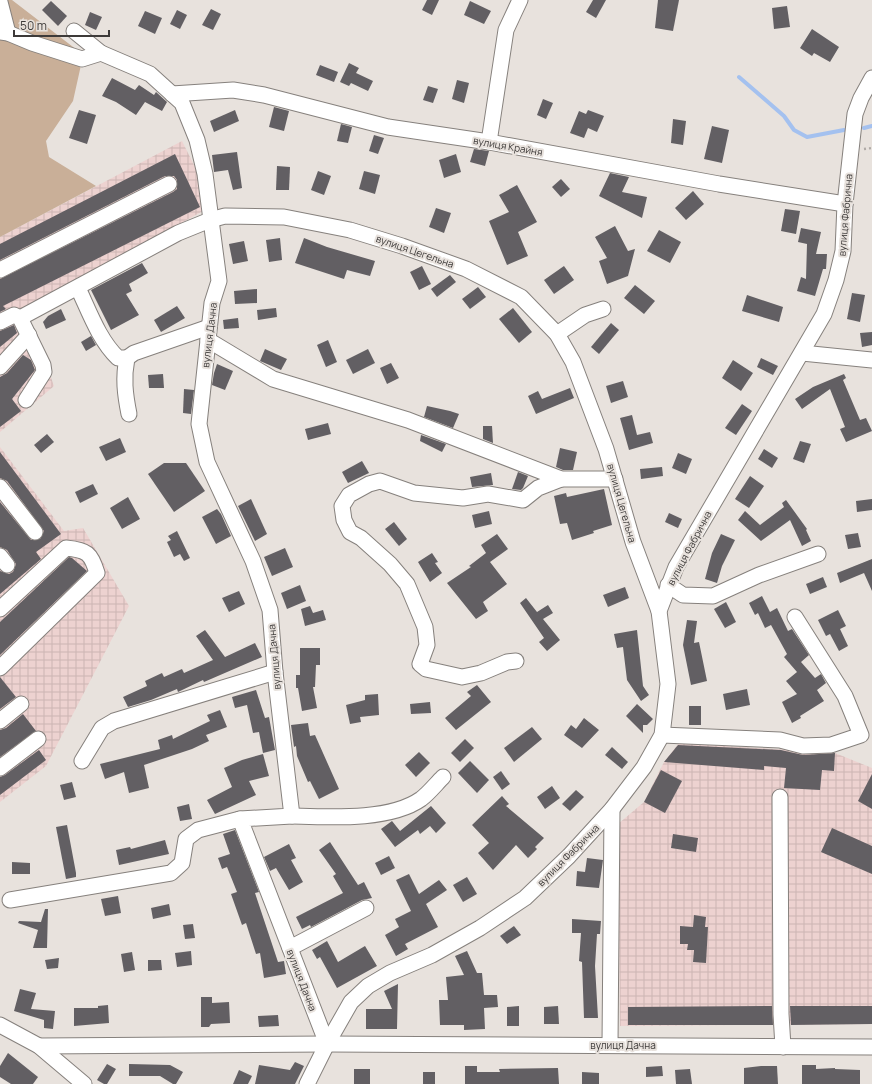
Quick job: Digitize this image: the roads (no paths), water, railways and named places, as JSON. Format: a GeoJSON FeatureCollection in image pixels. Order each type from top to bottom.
{"type":"FeatureCollection","features":[{"type":"Feature","properties":{"kind":"street"},"geometry":{"type":"LineString","coordinates":[[489,142],[506,30],[520,0]]}},
{"type":"Feature","properties":{"kind":"street"},"geometry":{"type":"LineString","coordinates":[[0,2],[4,32],[32,43],[82,58],[102,53]]}},
{"type":"Feature","properties":{"kind":"street"},"geometry":{"type":"LineString","coordinates":[[74,32],[102,53],[150,74],[182,103],[197,140],[204,174],[210,220]]}},
{"type":"Feature","properties":{"kind":"street","name":"вулиця Фабрична"},"geometry":{"type":"LineString","coordinates":[[307,1084],[327,1044],[351,1002],[368,986],[390,973],[432,955],[480,928],[525,898],[569,856],[612,809],[644,766],[662,735],[668,684],[659,611],[668,585],[702,522],[824,314],[836,280],[843,251],[845,204],[855,114],[861,98],[872,78]]}},
{"type":"Feature","properties":{"kind":"street","name":"вулиця Крайня"},"geometry":{"type":"LineString","coordinates":[[172,94],[233,90],[264,95],[388,127],[489,142],[719,184],[845,204]]}},
{"type":"Feature","properties":{"kind":"street"},"geometry":{"type":"LineString","coordinates":[[0,270],[169,184]]}},
{"type":"Feature","properties":{"kind":"street","name":"вулиця Цегельна"},"geometry":{"type":"LineString","coordinates":[[0,322],[14,315],[20,318],[178,233],[210,220],[225,216],[284,217],[350,230],[402,246],[466,269],[521,298],[557,334],[573,362],[616,479],[633,542],[659,611]]}},
{"type":"Feature","properties":{"kind":"street","name":"вулиця Дачна"},"geometry":{"type":"LineString","coordinates":[[210,220],[219,281],[212,303],[199,424],[207,462],[253,561],[270,610],[275,672],[292,816]]}},
{"type":"Feature","properties":{"kind":"street"},"geometry":{"type":"LineString","coordinates":[[78,288],[103,339],[118,358],[127,358],[134,353],[208,334],[273,379],[408,420],[561,479],[616,479]]}},
{"type":"Feature","properties":{"kind":"street"},"geometry":{"type":"LineString","coordinates":[[557,334],[585,315],[603,309]]}},
{"type":"Feature","properties":{"kind":"street"},"geometry":{"type":"LineString","coordinates":[[20,318],[43,365],[44,372],[26,400]]}},
{"type":"Feature","properties":{"kind":"street"},"geometry":{"type":"LineString","coordinates":[[0,367],[29,335]]}},
{"type":"Feature","properties":{"kind":"street"},"geometry":{"type":"LineString","coordinates":[[802,353],[872,360]]}},
{"type":"Feature","properties":{"kind":"street"},"geometry":{"type":"LineString","coordinates":[[127,358],[124,374],[124,389],[129,414]]}},
{"type":"Feature","properties":{"kind":"street"},"geometry":{"type":"LineString","coordinates":[[516,661],[507,662],[481,673],[462,677],[426,670],[420,664],[427,645],[426,627],[407,584],[390,564],[361,538],[350,532],[344,520],[342,506],[349,495],[369,484],[380,481],[414,493],[463,498],[488,494],[523,500],[538,488],[561,479]]}},
{"type":"Feature","properties":{"kind":"street"},"geometry":{"type":"LineString","coordinates":[[0,487],[35,532]]}},
{"type":"Feature","properties":{"kind":"street"},"geometry":{"type":"LineString","coordinates":[[0,609],[66,548],[80,549],[92,557],[97,573],[0,668]]}},
{"type":"Feature","properties":{"kind":"street"},"geometry":{"type":"LineString","coordinates":[[668,585],[683,595],[713,596],[759,575],[818,554]]}},
{"type":"Feature","properties":{"kind":"street"},"geometry":{"type":"LineString","coordinates":[[662,735],[780,740],[803,746],[831,745],[861,735],[845,696],[796,617]]}},
{"type":"Feature","properties":{"kind":"street"},"geometry":{"type":"LineString","coordinates":[[82,761],[102,728],[114,720],[275,672]]}},
{"type":"Feature","properties":{"kind":"street"},"geometry":{"type":"LineString","coordinates":[[0,721],[21,704]]}},
{"type":"Feature","properties":{"kind":"street"},"geometry":{"type":"LineString","coordinates":[[0,768],[38,739]]}},
{"type":"Feature","properties":{"kind":"street"},"geometry":{"type":"LineString","coordinates":[[10,900],[171,873],[182,863],[186,839],[198,830],[240,819],[292,816],[348,818],[396,810],[409,806],[422,798],[443,777]]}},
{"type":"Feature","properties":{"kind":"street"},"geometry":{"type":"LineString","coordinates":[[780,797],[781,1014],[783,1046]]}},
{"type":"Feature","properties":{"kind":"street"},"geometry":{"type":"LineString","coordinates":[[610,1045],[612,809]]}},
{"type":"Feature","properties":{"kind":"street","name":"вулиця Дачна"},"geometry":{"type":"LineString","coordinates":[[240,819],[327,1044]]}},
{"type":"Feature","properties":{"kind":"street"},"geometry":{"type":"LineString","coordinates":[[290,948],[366,908]]}},
{"type":"Feature","properties":{"kind":"street"},"geometry":{"type":"LineString","coordinates":[[0,1025],[39,1046],[84,1084]]}},
{"type":"Feature","properties":{"kind":"street","name":"вулиця Дачна"},"geometry":{"type":"LineString","coordinates":[[39,1046],[327,1044],[872,1047]]}},
{"type":"Feature","properties":{"kind":"waterway"},"geometry":{"type":"LineString","coordinates":[[739,77],[784,116],[794,130],[807,137],[844,130]]}},
{"type":"Feature","properties":{"kind":"waterway"},"geometry":{"type":"LineString","coordinates":[[864,128],[872,126]]}}]}
